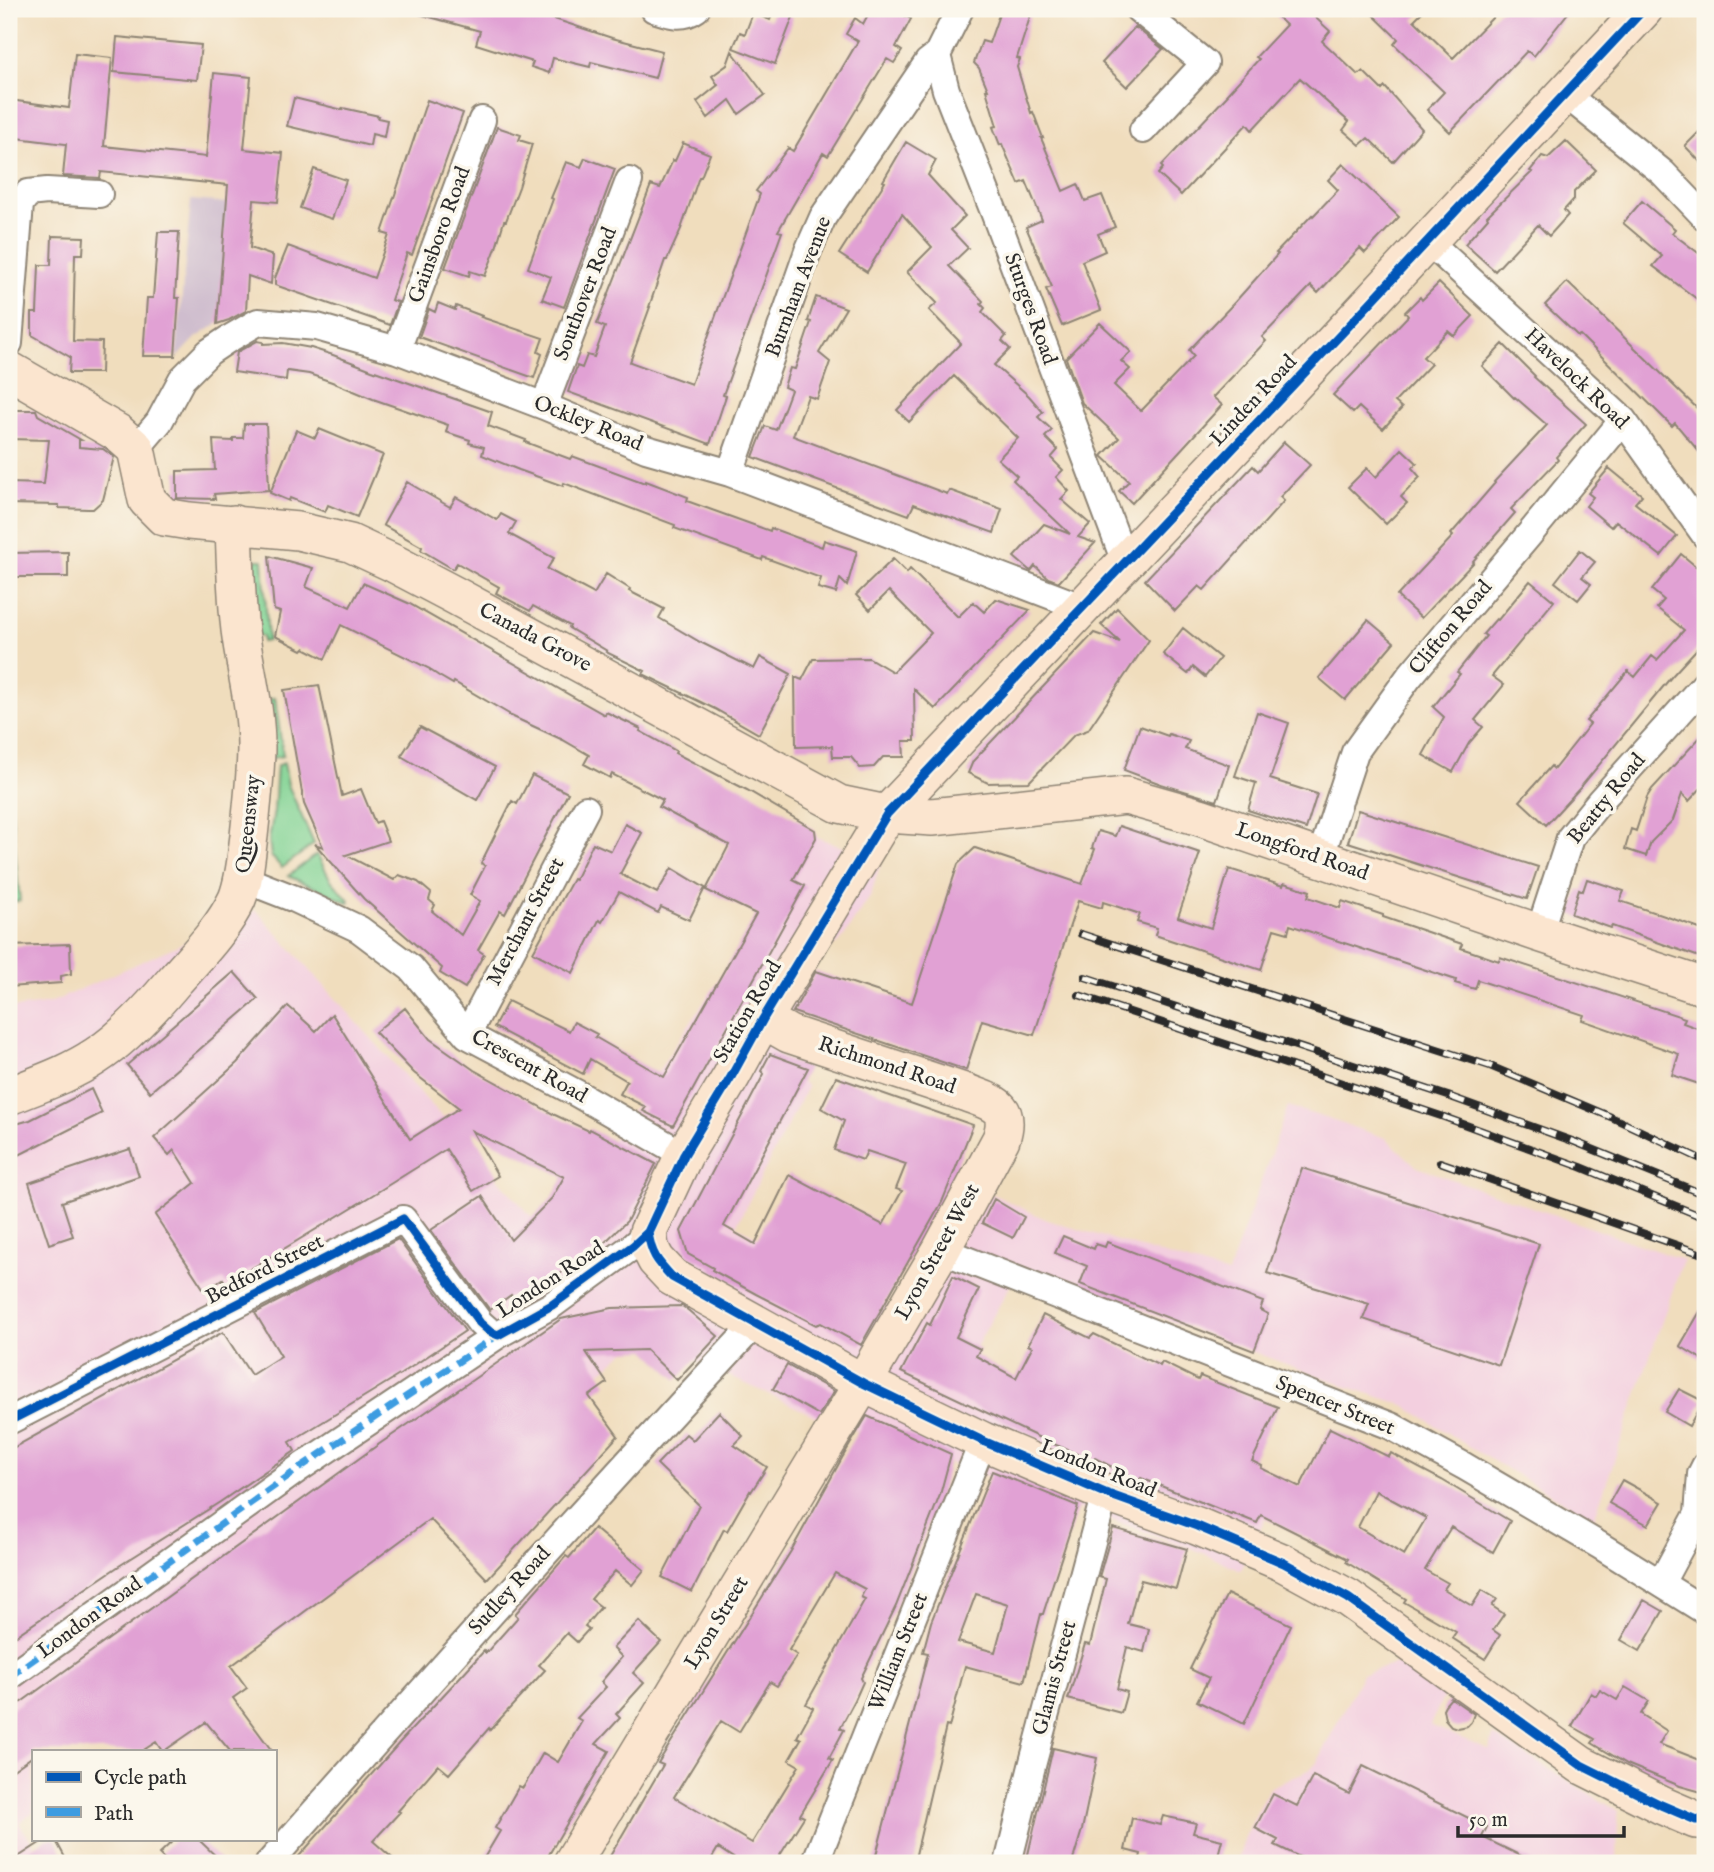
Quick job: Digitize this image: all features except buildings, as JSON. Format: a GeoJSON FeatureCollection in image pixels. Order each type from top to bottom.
{"type":"FeatureCollection","features":[{"type":"Feature","properties":{"kind":"street"},"geometry":{"type":"LineString","coordinates":[[654,9],[687,15],[696,9]]}},
{"type":"Feature","properties":{"kind":"street","name":"Burnham Avenue"},"geometry":{"type":"LineString","coordinates":[[730,472],[808,251],[823,217],[928,62],[937,55],[960,9]]}},
{"type":"Feature","properties":{"kind":"street"},"geometry":{"type":"LineString","coordinates":[[1138,9],[1205,63],[1143,130]]}},
{"type":"Feature","properties":{"kind":"street","name":"Linden Road"},"geometry":{"type":"LineString","coordinates":[[887,814],[1644,9]]}},
{"type":"Feature","properties":{"kind":"street","name":"Sturges Road"},"geometry":{"type":"LineString","coordinates":[[937,55],[946,90],[1125,562]]}},
{"type":"Feature","properties":{"kind":"street"},"geometry":{"type":"LineString","coordinates":[[1564,93],[1663,173],[1705,217]]}},
{"type":"Feature","properties":{"kind":"street","name":"Gainsboro Road"},"geometry":{"type":"LineString","coordinates":[[397,350],[482,120]]}},
{"type":"Feature","properties":{"kind":"street","name":"Southover Road"},"geometry":{"type":"LineString","coordinates":[[544,406],[629,181]]}},
{"type":"Feature","properties":{"kind":"street"},"geometry":{"type":"LineString","coordinates":[[9,343],[20,204],[28,193],[47,191],[99,194]]}},
{"type":"Feature","properties":{"kind":"street","name":"Havelock Road"},"geometry":{"type":"LineString","coordinates":[[1428,241],[1623,420],[1705,535]]}},
{"type":"Feature","properties":{"kind":"street","name":"Ockley Road"},"geometry":{"type":"LineString","coordinates":[[136,449],[159,422],[182,379],[209,352],[258,322],[317,327],[397,350],[544,406],[646,449],[730,472],[1081,607]]}},
{"type":"Feature","properties":{"kind":"street"},"geometry":{"type":"LineString","coordinates":[[9,370],[118,433],[136,449]]}},
{"type":"Feature","properties":{"kind":"street","name":"Clifton Road"},"geometry":{"type":"LineString","coordinates":[[1320,859],[1355,752],[1409,677],[1623,420]]}},
{"type":"Feature","properties":{"kind":"street","name":"Canada Grove"},"geometry":{"type":"LineString","coordinates":[[136,449],[147,500],[164,517],[189,522],[298,531],[350,543],[454,595],[839,804],[887,814]]}},
{"type":"Feature","properties":{"kind":"street","name":"Queensway"},"geometry":{"type":"LineString","coordinates":[[9,1096],[59,1077],[117,1041],[209,941],[238,897],[244,878],[256,748],[255,719],[240,629],[234,524]]}},
{"type":"Feature","properties":{"kind":"street","name":"Beatty Road"},"geometry":{"type":"LineString","coordinates":[[1539,933],[1570,838],[1705,684]]}},
{"type":"Feature","properties":{"kind":"street","name":"Longford Road"},"geometry":{"type":"LineString","coordinates":[[887,814],[932,817],[1126,796],[1200,817],[1705,987]]}},
{"type":"Feature","properties":{"kind":"street","name":"Merchant Street"},"geometry":{"type":"LineString","coordinates":[[467,1035],[586,809]]}},
{"type":"Feature","properties":{"kind":"street","name":"Station Road"},"geometry":{"type":"LineString","coordinates":[[648,1232],[684,1155],[887,814]]}},
{"type":"Feature","properties":{"kind":"street","name":"Crescent Road"},"geometry":{"type":"LineString","coordinates":[[244,878],[359,929],[411,968],[467,1035],[684,1155]]}},
{"type":"Feature","properties":{"kind":"street","name":"Richmond Road"},"geometry":{"type":"LineString","coordinates":[[763,1019],[789,1034],[990,1102],[1001,1110],[1006,1118]]}},
{"type":"Feature","properties":{"kind":"street","name":"Lyon Street West"},"geometry":{"type":"LineString","coordinates":[[863,1384],[941,1250],[1001,1139],[1006,1118]]}},
{"type":"Feature","properties":{"kind":"street","name":"Bedford Street"},"geometry":{"type":"LineString","coordinates":[[9,1421],[403,1219],[480,1323],[498,1335]]}},
{"type":"Feature","properties":{"kind":"street","name":"London Road"},"geometry":{"type":"LineString","coordinates":[[648,1232],[650,1248],[656,1260],[672,1277],[863,1384],[983,1441],[1105,1493],[1197,1526],[1284,1563],[1348,1598],[1581,1765],[1661,1805],[1696,1820],[1705,1820]]}},
{"type":"Feature","properties":{"kind":"street","name":"London Road"},"geometry":{"type":"LineString","coordinates":[[9,1677],[298,1469],[498,1335],[552,1305],[648,1232]]}},
{"type":"Feature","properties":{"kind":"street","name":"Spencer Street"},"geometry":{"type":"LineString","coordinates":[[941,1250],[1391,1426],[1464,1466],[1705,1611]]}},
{"type":"Feature","properties":{"kind":"street","name":"Sudley Road"},"geometry":{"type":"LineString","coordinates":[[269,1863],[471,1634],[756,1322]]}},
{"type":"Feature","properties":{"kind":"street","name":"Lyon Street"},"geometry":{"type":"LineString","coordinates":[[572,1863],[863,1384]]}},
{"type":"Feature","properties":{"kind":"street","name":"William Street"},"geometry":{"type":"LineString","coordinates":[[815,1863],[983,1441]]}},
{"type":"Feature","properties":{"kind":"street"},"geometry":{"type":"LineString","coordinates":[[1661,1583],[1698,1514],[1701,1474],[1705,1466]]}},
{"type":"Feature","properties":{"kind":"street","name":"Glamis Street"},"geometry":{"type":"LineString","coordinates":[[1008,1863],[1105,1493]]}},
{"type":"Feature","properties":{"kind":"shaded area"},"geometry":{"type":"Polygon","coordinates":[[[191,200],[227,203],[217,324],[196,338],[176,359],[191,200]]]}},
{"type":"Feature","properties":{"kind":"shaded area"},"geometry":{"type":"Polygon","coordinates":[[[814,836],[881,862],[870,897],[840,942],[821,953],[807,969],[814,972],[772,1048],[807,1087],[736,1226],[913,1319],[990,1193],[1047,1220],[1228,1274],[1288,1106],[1386,1138],[1417,1167],[1683,1260],[1594,1519],[1471,1448],[1404,1405],[1348,1387],[1021,1266],[970,1358],[1278,1490],[1241,1570],[1191,1548],[815,1416],[643,1336],[430,1519],[116,1750],[32,1750],[32,1813],[19,1823],[46,1863],[9,1863],[9,1009],[50,1003],[256,910],[549,1236],[814,836]]]}},
{"type":"Feature","properties":{"kind":"shaded area"},"geometry":{"type":"Polygon","coordinates":[[[1404,1662],[1445,1694],[1430,1725],[1490,1750],[1493,1735],[1618,1811],[1617,1863],[1237,1863],[1245,1837],[1269,1788],[1309,1770],[1316,1764],[1362,1674],[1404,1662]]]}},
{"type":"Feature","properties":{"kind":"green space"},"geometry":{"type":"Polygon","coordinates":[[[256,560],[263,560],[268,641],[262,642],[262,636],[257,636],[252,571],[256,560]]]}},
{"type":"Feature","properties":{"kind":"green space"},"geometry":{"type":"Polygon","coordinates":[[[275,698],[283,756],[271,758],[268,699],[275,698]]]}},
{"type":"Feature","properties":{"kind":"green space"},"geometry":{"type":"Polygon","coordinates":[[[284,763],[288,785],[314,844],[282,868],[271,856],[269,840],[277,766],[284,763]]]}},
{"type":"Feature","properties":{"kind":"green space"},"geometry":{"type":"Polygon","coordinates":[[[9,789],[20,901],[9,902],[9,789]]]}},
{"type":"Feature","properties":{"kind":"green space"},"geometry":{"type":"Polygon","coordinates":[[[317,854],[330,879],[349,903],[288,876],[317,854]]]}},
{"type":"Feature","properties":{"kind":"railway"},"geometry":{"type":"LineString","coordinates":[[1081,934],[1490,1066],[1611,1117],[1705,1161]]}},
{"type":"Feature","properties":{"kind":"railway"},"geometry":{"type":"LineString","coordinates":[[1085,977],[1448,1096],[1575,1142],[1705,1195]]}},
{"type":"Feature","properties":{"kind":"railway"},"geometry":{"type":"LineString","coordinates":[[1079,995],[1444,1117],[1581,1167],[1705,1218]]}},
{"type":"Feature","properties":{"kind":"railway"},"geometry":{"type":"LineString","coordinates":[[1440,1162],[1705,1255]]}},
{"type":"Feature","properties":{"kind":"marked path"},"geometry":{"type":"LineString","coordinates":[[9,1677],[298,1469],[498,1335]]}},
{"type":"Feature","properties":{"kind":"cycle path"},"geometry":{"type":"LineString","coordinates":[[9,1421],[403,1219],[480,1323],[498,1335],[552,1305],[633,1246],[648,1232],[684,1155],[887,814],[1644,9]]}},
{"type":"Feature","properties":{"kind":"cycle path"},"geometry":{"type":"LineString","coordinates":[[648,1232],[656,1257],[672,1277],[863,1383],[983,1441],[1105,1493],[1197,1526],[1284,1563],[1348,1598],[1581,1765],[1661,1805],[1696,1820],[1705,1820]]}}]}
